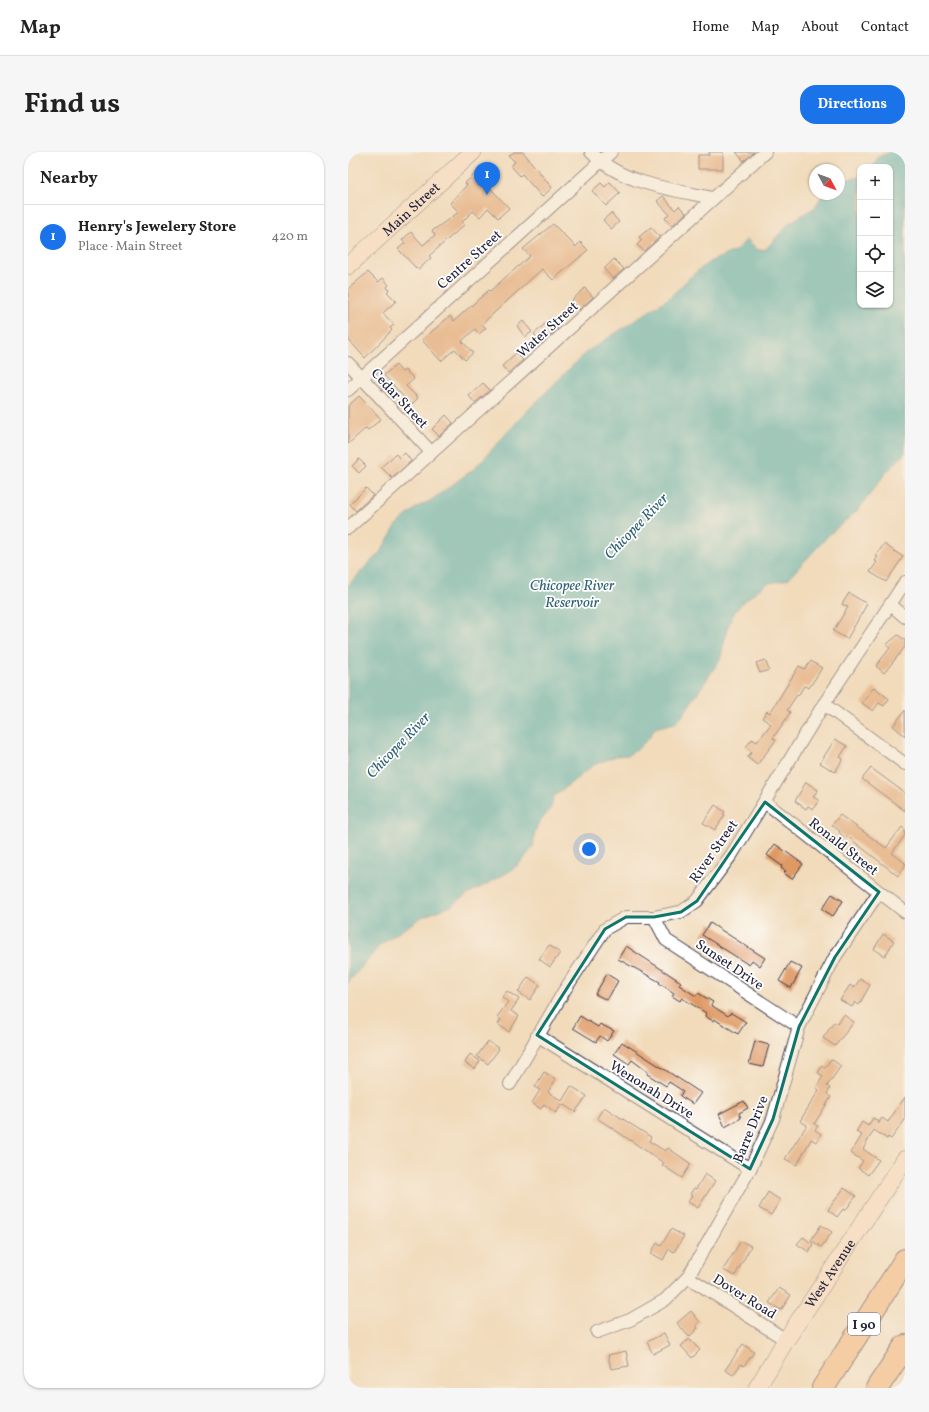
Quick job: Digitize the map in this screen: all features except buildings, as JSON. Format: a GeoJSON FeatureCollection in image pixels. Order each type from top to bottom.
{"type":"FeatureCollection","features":[{"type":"Feature","properties":{"kind":"highway","name":"I 90"},"geometry":{"type":"LineString","coordinates":[[823,1388],[905,1260]]}},
{"type":"Feature","properties":{"kind":"highway"},"geometry":{"type":"LineString","coordinates":[[877,1388],[905,1346]]}},
{"type":"Feature","properties":{"kind":"main road","name":"Main Street"},"geometry":{"type":"LineString","coordinates":[[348,266],[473,152]]}},
{"type":"Feature","properties":{"kind":"main road","name":"West Avenue"},"geometry":{"type":"LineString","coordinates":[[757,1388],[786,1340],[905,1159]]}},
{"type":"Feature","properties":{"kind":"street"},"geometry":{"type":"LineString","coordinates":[[591,152],[600,162],[639,181],[712,198]]}},
{"type":"Feature","properties":{"kind":"street","name":"Centre Street"},"geometry":{"type":"LineString","coordinates":[[348,390],[456,290],[611,152]]}},
{"type":"Feature","properties":{"kind":"street","name":"Water Street"},"geometry":{"type":"LineString","coordinates":[[348,528],[712,198],[765,152]]}},
{"type":"Feature","properties":{"kind":"street","name":"Cedar Street"},"geometry":{"type":"LineString","coordinates":[[348,363],[432,452]]}},
{"type":"Feature","properties":{"kind":"street","name":"River Street"},"geometry":{"type":"LineString","coordinates":[[510,1084],[537,1035],[605,929],[626,917],[654,918],[681,912],[697,901],[732,854],[824,704],[891,606],[905,582]]}},
{"type":"Feature","properties":{"kind":"street"},"geometry":{"type":"LineString","coordinates":[[891,606],[905,616]]}},
{"type":"Feature","properties":{"kind":"street"},"geometry":{"type":"LineString","coordinates":[[824,704],[905,764]]}},
{"type":"Feature","properties":{"kind":"street","name":"Ronald Street"},"geometry":{"type":"LineString","coordinates":[[765,802],[905,912]]}},
{"type":"Feature","properties":{"kind":"street","name":"Barre Drive"},"geometry":{"type":"LineString","coordinates":[[597,1332],[630,1320],[664,1300],[688,1277],[750,1169],[773,1119],[799,1027],[835,957],[879,892]]}},
{"type":"Feature","properties":{"kind":"street","name":"Sunset Drive"},"geometry":{"type":"LineString","coordinates":[[654,918],[666,940],[799,1027]]}},
{"type":"Feature","properties":{"kind":"street","name":"Wenonah Drive"},"geometry":{"type":"LineString","coordinates":[[537,1035],[750,1169]]}},
{"type":"Feature","properties":{"kind":"street","name":"Dover Road"},"geometry":{"type":"LineString","coordinates":[[688,1277],[786,1340]]}},
{"type":"Feature","properties":{"kind":"highlighted area"},"geometry":{"type":"Polygon","coordinates":[[[765,802],[879,892],[835,957],[799,1027],[773,1119],[750,1169],[537,1035],[605,929],[626,917],[654,917],[681,912],[697,901],[765,802]]]}},
{"type":"Feature","properties":{"kind":"water","name":"Chicopee River Reservoir"},"geometry":{"type":"Polygon","coordinates":[[[890,152],[905,152],[905,453],[885,474],[859,509],[828,536],[788,579],[766,584],[742,603],[734,613],[728,626],[720,660],[680,719],[675,723],[655,728],[649,738],[637,750],[628,755],[616,756],[594,765],[553,797],[551,809],[539,822],[535,832],[533,847],[523,860],[512,870],[469,893],[451,906],[422,917],[381,944],[348,983],[348,585],[381,551],[398,523],[417,507],[430,501],[475,468],[524,414],[585,353],[669,298],[691,276],[709,262],[737,250],[747,239],[758,250],[766,249],[789,223],[815,207],[819,200],[845,200],[845,180],[857,178],[857,308],[893,308],[893,164],[874,164],[878,157],[890,152]]]}},
{"type":"Feature","properties":{"kind":"place","name":"Henry's Jewelery Store"},"geometry":{"type":"Point","coordinates":[487,195]}},
{"type":"Feature","properties":{"kind":"water label","name":"Chicopee River"},"geometry":{"type":"Point","coordinates":[636,526]}},
{"type":"Feature","properties":{"kind":"water label","name":"Chicopee River"},"geometry":{"type":"Point","coordinates":[398,745]}}]}
